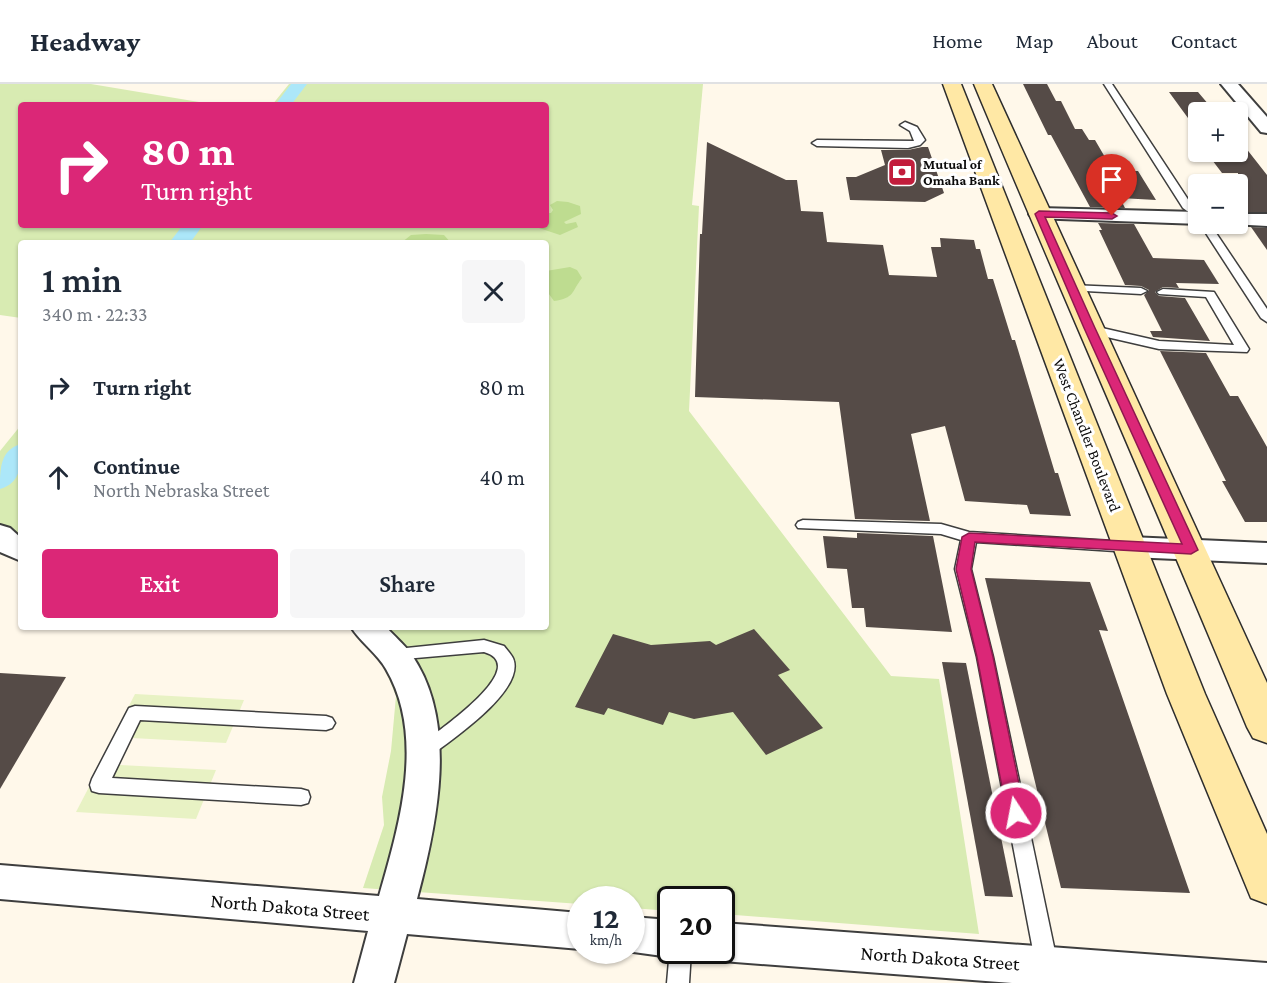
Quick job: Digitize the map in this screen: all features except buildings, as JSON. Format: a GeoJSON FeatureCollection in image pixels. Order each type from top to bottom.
{"type":"FeatureCollection","features":[{"type":"Feature","properties":{"kind":"main road","name":"West Chandler Boulevard"},"geometry":{"type":"LineString","coordinates":[[952,84],[1191,704],[1267,884]]}},
{"type":"Feature","properties":{"kind":"main road"},"geometry":{"type":"LineString","coordinates":[[983,84],[1071,288],[1191,550],[1266,724]]}},
{"type":"Feature","properties":{"kind":"street"},"geometry":{"type":"LineString","coordinates":[[1229,84],[1267,128]]}},
{"type":"Feature","properties":{"kind":"street"},"geometry":{"type":"LineString","coordinates":[[1039,214],[1188,217]]}},
{"type":"Feature","properties":{"kind":"street"},"geometry":{"type":"LineString","coordinates":[[1248,220],[1267,220]]}},
{"type":"Feature","properties":{"kind":"street"},"geometry":{"type":"LineString","coordinates":[[1130,547],[1267,553]]}},
{"type":"Feature","properties":{"kind":"street"},"geometry":{"type":"LineString","coordinates":[[371,630],[383,639],[410,682],[421,721],[424,773],[417,828],[374,983]]}},
{"type":"Feature","properties":{"kind":"street","name":"North Dakota Street"},"geometry":{"type":"LineString","coordinates":[[0,882],[567,930]]}},
{"type":"Feature","properties":{"kind":"street","name":"North Dakota Street"},"geometry":{"type":"LineString","coordinates":[[735,943],[1068,973],[1267,983]]}},
{"type":"Feature","properties":{"kind":"lane"},"geometry":{"type":"LineString","coordinates":[[1108,84],[1188,207]]}},
{"type":"Feature","properties":{"kind":"lane"},"geometry":{"type":"LineString","coordinates":[[817,139],[908,145],[920,140],[918,134],[903,128]]}},
{"type":"Feature","properties":{"kind":"lane"},"geometry":{"type":"LineString","coordinates":[[1212,234],[1267,318]]}},
{"type":"Feature","properties":{"kind":"lane"},"geometry":{"type":"LineString","coordinates":[[1071,288],[1142,291]]}},
{"type":"Feature","properties":{"kind":"lane"},"geometry":{"type":"LineString","coordinates":[[1089,328],[1160,345],[1243,348],[1210,294],[1163,292]]}},
{"type":"Feature","properties":{"kind":"lane"},"geometry":{"type":"LineString","coordinates":[[803,525],[941,529],[969,537],[1130,547]]}},
{"type":"Feature","properties":{"kind":"lane"},"geometry":{"type":"LineString","coordinates":[[969,537],[963,569],[1068,973]]}},
{"type":"Feature","properties":{"kind":"lane"},"geometry":{"type":"LineString","coordinates":[[393,654],[484,646],[498,650],[506,662],[504,679],[491,696],[423,752]]}},
{"type":"Feature","properties":{"kind":"lane"},"geometry":{"type":"LineString","coordinates":[[301,797],[99,785],[135,713],[326,723]]}},
{"type":"Feature","properties":{"kind":"lane"},"geometry":{"type":"LineString","coordinates":[[678,983],[679,964]]}},
{"type":"Feature","properties":{"kind":"green space"},"geometry":{"type":"Polygon","coordinates":[[[0,84],[91,84],[199,102],[18,102],[18,228],[549,228],[549,102],[274,102],[289,84],[703,84],[692,205],[699,206],[689,411],[891,676],[939,679],[979,934],[735,915],[735,886],[657,886],[657,910],[645,909],[645,886],[567,886],[567,903],[363,888],[384,825],[382,797],[391,751],[396,696],[383,664],[356,630],[549,630],[549,240],[18,240],[18,318],[0,315],[0,84]]]}},
{"type":"Feature","properties":{"kind":"green space"},"geometry":{"type":"Polygon","coordinates":[[[557,201],[580,206],[581,214],[564,222],[566,224],[576,222],[578,227],[560,235],[539,228],[549,228],[549,213],[553,210],[550,205],[557,201]]]}},
{"type":"Feature","properties":{"kind":"green space"},"geometry":{"type":"Polygon","coordinates":[[[411,235],[444,235],[448,240],[405,240],[411,235]]]}},
{"type":"Feature","properties":{"kind":"green space"},"geometry":{"type":"Polygon","coordinates":[[[570,267],[577,270],[582,278],[572,294],[554,301],[549,294],[549,270],[570,267]]]}},
{"type":"Feature","properties":{"kind":"green space"},"geometry":{"type":"Polygon","coordinates":[[[18,429],[18,549],[0,535],[0,451],[18,429]]]}},
{"type":"Feature","properties":{"kind":"green space"},"geometry":{"type":"Polygon","coordinates":[[[135,694],[244,700],[226,743],[113,737],[135,694]]]}},
{"type":"Feature","properties":{"kind":"green space"},"geometry":{"type":"Polygon","coordinates":[[[101,764],[216,770],[196,819],[76,812],[101,764]]]}},
{"type":"Feature","properties":{"kind":"waterway"},"geometry":{"type":"LineString","coordinates":[[285,102],[299,84]]}},
{"type":"Feature","properties":{"kind":"waterway"},"geometry":{"type":"LineString","coordinates":[[181,240],[191,228]]}},
{"type":"Feature","properties":{"kind":"waterway"},"geometry":{"type":"LineString","coordinates":[[0,480],[18,456]]}},
{"type":"Feature","properties":{"kind":"place","name":"Mutual of Omaha Bank"},"geometry":{"type":"Point","coordinates":[902,172]}},
{"type":"Feature","properties":{"kind":"route"},"geometry":{"type":"LineString","coordinates":[[1016,813],[985,657],[963,569],[969,537],[1191,550],[1039,214],[1112,216]]}}]}
